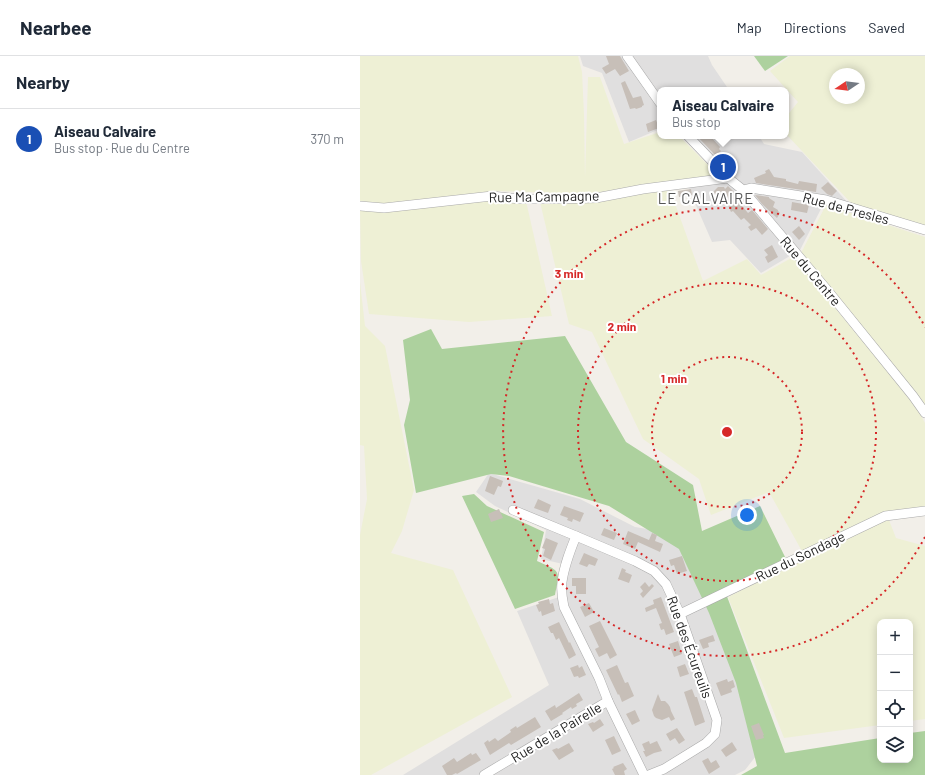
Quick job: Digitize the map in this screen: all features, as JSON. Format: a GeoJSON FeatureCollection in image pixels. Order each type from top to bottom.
{"type":"FeatureCollection","features":[{"type":"Feature","properties":{"kind":"street"},"geometry":{"type":"LineString","coordinates":[[627,56],[657,99]]}},
{"type":"Feature","properties":{"kind":"street","name":"Rue du Centre"},"geometry":{"type":"LineString","coordinates":[[691,139],[728,178],[743,190],[828,291],[925,413]]}},
{"type":"Feature","properties":{"kind":"street","name":"Rue Ma Campagne"},"geometry":{"type":"LineString","coordinates":[[360,206],[384,208],[492,196],[519,199],[596,198],[643,189],[728,178]]}},
{"type":"Feature","properties":{"kind":"street","name":"Rue de Presles"},"geometry":{"type":"LineString","coordinates":[[743,190],[751,188],[826,200],[925,230]]}},
{"type":"Feature","properties":{"kind":"street","name":"Rue des Écureuils"},"geometry":{"type":"LineString","coordinates":[[513,510],[635,561],[654,571],[666,584],[680,614],[717,720],[715,734],[706,743],[664,768],[649,775]]}},
{"type":"Feature","properties":{"kind":"street","name":"Rue du Sondage"},"geometry":{"type":"LineString","coordinates":[[680,614],[885,516],[925,511]]}},
{"type":"Feature","properties":{"kind":"street"},"geometry":{"type":"LineString","coordinates":[[576,536],[568,555],[562,582],[564,607],[644,775]]}},
{"type":"Feature","properties":{"kind":"street","name":"Rue de la Pairelle"},"geometry":{"type":"LineString","coordinates":[[484,775],[608,701]]}},
{"type":"Feature","properties":{"kind":"shaded area"},"geometry":{"type":"Polygon","coordinates":[[[580,56],[708,56],[712,65],[727,87],[657,87],[657,130],[629,142],[602,73],[583,66],[580,56]]]}},
{"type":"Feature","properties":{"kind":"shaded area"},"geometry":{"type":"Polygon","coordinates":[[[684,139],[761,139],[764,144],[802,152],[849,204],[824,203],[800,250],[761,273],[730,240],[712,242],[688,187],[724,180],[684,139]]]}},
{"type":"Feature","properties":{"kind":"shaded area"},"geometry":{"type":"Polygon","coordinates":[[[489,473],[580,499],[635,527],[660,531],[689,549],[767,742],[745,770],[735,775],[403,775],[549,685],[517,611],[559,597],[563,564],[541,559],[546,530],[495,506],[476,492],[489,473]]]}},
{"type":"Feature","properties":{"kind":"green space"},"geometry":{"type":"Polygon","coordinates":[[[360,56],[578,56],[582,72],[585,178],[588,77],[600,77],[624,144],[657,133],[657,139],[682,139],[719,176],[585,194],[499,191],[395,205],[360,201],[360,56]]]}},
{"type":"Feature","properties":{"kind":"green space"},"geometry":{"type":"Polygon","coordinates":[[[754,56],[788,56],[765,71],[754,56]]]}},
{"type":"Feature","properties":{"kind":"green space"},"geometry":{"type":"Polygon","coordinates":[[[790,56],[925,56],[925,226],[852,204],[789,137],[789,113],[798,102],[789,92],[789,87],[784,87],[770,71],[790,56]]]}},
{"type":"Feature","properties":{"kind":"green space"},"geometry":{"type":"Polygon","coordinates":[[[669,187],[703,281],[747,259],[761,275],[793,257],[915,405],[925,423],[925,508],[883,513],[803,553],[769,492],[711,515],[699,479],[643,439],[592,332],[569,324],[540,202],[669,187]]]}},
{"type":"Feature","properties":{"kind":"green space"},"geometry":{"type":"Polygon","coordinates":[[[491,199],[526,201],[552,316],[469,322],[369,314],[361,261],[360,210],[491,199]]]}},
{"type":"Feature","properties":{"kind":"green space"},"geometry":{"type":"Polygon","coordinates":[[[826,205],[925,237],[925,408],[801,253],[826,205]]]}},
{"type":"Feature","properties":{"kind":"green space"},"geometry":{"type":"Polygon","coordinates":[[[360,282],[365,326],[385,346],[414,490],[402,531],[391,553],[453,570],[512,697],[371,775],[360,775],[360,535],[367,499],[364,446],[360,445],[360,282]]]}},
{"type":"Feature","properties":{"kind":"green space"},"geometry":{"type":"Polygon","coordinates":[[[431,329],[442,349],[565,336],[626,442],[693,485],[702,531],[760,506],[787,561],[725,591],[785,753],[877,738],[877,763],[913,763],[913,733],[925,731],[925,775],[741,775],[757,766],[736,683],[709,613],[679,549],[609,506],[509,476],[491,474],[416,493],[404,425],[410,400],[403,340],[431,329]]]}},
{"type":"Feature","properties":{"kind":"green space"},"geometry":{"type":"Polygon","coordinates":[[[474,494],[487,506],[544,532],[537,561],[551,567],[557,572],[558,580],[555,595],[515,609],[462,496],[474,494]]]}},
{"type":"Feature","properties":{"kind":"green space"},"geometry":{"type":"Polygon","coordinates":[[[889,520],[896,538],[925,546],[925,719],[913,721],[913,619],[877,619],[877,725],[784,738],[728,597],[876,522],[889,520]]]}},
{"type":"Feature","properties":{"kind":"building"},"geometry":{"type":"Polygon","coordinates":[[[606,56],[620,56],[629,71],[620,76],[615,69],[606,74],[602,68],[609,64],[606,56]]]}},
{"type":"Feature","properties":{"kind":"building"},"geometry":{"type":"Polygon","coordinates":[[[625,81],[633,98],[641,96],[644,105],[642,107],[630,109],[621,83],[625,81]]]}},
{"type":"Feature","properties":{"kind":"building"},"geometry":{"type":"Polygon","coordinates":[[[656,120],[657,129],[648,132],[646,124],[656,120]]]}},
{"type":"Feature","properties":{"kind":"building"},"geometry":{"type":"Polygon","coordinates":[[[700,139],[713,139],[720,147],[719,149],[721,151],[716,156],[700,139]]]}},
{"type":"Feature","properties":{"kind":"building"},"geometry":{"type":"Polygon","coordinates":[[[769,169],[774,177],[786,179],[786,181],[798,184],[799,181],[817,184],[816,192],[756,183],[754,178],[766,173],[765,171],[769,169]]]}},
{"type":"Feature","properties":{"kind":"building"},"geometry":{"type":"Polygon","coordinates":[[[828,182],[837,191],[832,196],[827,194],[821,188],[828,182]]]}},
{"type":"Feature","properties":{"kind":"building"},"geometry":{"type":"Polygon","coordinates":[[[728,186],[745,203],[742,206],[748,213],[752,210],[768,229],[762,235],[756,228],[751,231],[748,227],[751,225],[744,218],[741,220],[733,211],[731,212],[727,203],[725,204],[713,192],[718,187],[724,187],[725,189],[728,186]]]}},
{"type":"Feature","properties":{"kind":"building"},"geometry":{"type":"Polygon","coordinates":[[[691,189],[692,195],[679,197],[678,191],[691,189]]]}},
{"type":"Feature","properties":{"kind":"building"},"geometry":{"type":"Polygon","coordinates":[[[755,195],[769,197],[775,202],[773,207],[780,213],[777,218],[762,204],[755,195]]]}},
{"type":"Feature","properties":{"kind":"building"},"geometry":{"type":"Polygon","coordinates":[[[792,202],[809,205],[807,213],[791,210],[792,202]]]}},
{"type":"Feature","properties":{"kind":"building"},"geometry":{"type":"Polygon","coordinates":[[[799,226],[805,234],[799,240],[792,232],[799,226]]]}},
{"type":"Feature","properties":{"kind":"building"},"geometry":{"type":"Polygon","coordinates":[[[772,245],[778,257],[768,263],[765,257],[768,255],[764,250],[772,245]]]}},
{"type":"Feature","properties":{"kind":"building"},"geometry":{"type":"Polygon","coordinates":[[[490,476],[503,481],[501,487],[498,486],[494,495],[485,491],[490,476]]]}},
{"type":"Feature","properties":{"kind":"building"},"geometry":{"type":"Polygon","coordinates":[[[538,499],[551,505],[548,513],[534,508],[538,499]]]}},
{"type":"Feature","properties":{"kind":"building"},"geometry":{"type":"Polygon","coordinates":[[[564,506],[584,513],[580,522],[573,519],[572,522],[567,520],[568,518],[560,515],[564,506]]]}},
{"type":"Feature","properties":{"kind":"building"},"geometry":{"type":"Polygon","coordinates":[[[499,509],[503,518],[491,522],[488,514],[499,509]]]}},
{"type":"Feature","properties":{"kind":"building"},"geometry":{"type":"Polygon","coordinates":[[[604,528],[617,533],[614,540],[601,535],[604,528]]]}},
{"type":"Feature","properties":{"kind":"building"},"geometry":{"type":"Polygon","coordinates":[[[628,531],[649,540],[652,533],[657,535],[655,541],[663,544],[660,552],[638,542],[635,549],[623,544],[628,531]]]}},
{"type":"Feature","properties":{"kind":"building"},"geometry":{"type":"Polygon","coordinates":[[[546,538],[558,543],[551,560],[543,556],[545,549],[542,548],[546,538]]]}},
{"type":"Feature","properties":{"kind":"building"},"geometry":{"type":"Polygon","coordinates":[[[584,553],[598,559],[595,566],[589,564],[587,567],[579,564],[584,553]]]}},
{"type":"Feature","properties":{"kind":"building"},"geometry":{"type":"Polygon","coordinates":[[[682,556],[687,571],[677,574],[674,565],[671,566],[669,560],[682,556]]]}},
{"type":"Feature","properties":{"kind":"building"},"geometry":{"type":"Polygon","coordinates":[[[622,568],[626,570],[625,572],[632,575],[629,583],[618,579],[622,568]]]}},
{"type":"Feature","properties":{"kind":"building"},"geometry":{"type":"Polygon","coordinates":[[[572,578],[586,578],[586,594],[576,594],[576,586],[572,586],[572,578]]]}},
{"type":"Feature","properties":{"kind":"building"},"geometry":{"type":"Polygon","coordinates":[[[645,582],[649,587],[652,584],[654,586],[643,598],[640,594],[643,591],[640,587],[645,582]]]}},
{"type":"Feature","properties":{"kind":"building"},"geometry":{"type":"Polygon","coordinates":[[[661,597],[674,632],[666,635],[664,629],[661,630],[659,624],[662,623],[656,608],[646,612],[645,608],[654,604],[653,600],[661,597]]]}},
{"type":"Feature","properties":{"kind":"building"},"geometry":{"type":"Polygon","coordinates":[[[549,599],[550,604],[553,603],[555,611],[542,616],[541,611],[539,612],[536,605],[539,604],[538,602],[549,599]]]}},
{"type":"Feature","properties":{"kind":"building"},"geometry":{"type":"Polygon","coordinates":[[[589,603],[594,612],[585,617],[580,607],[589,603]]]}},
{"type":"Feature","properties":{"kind":"building"},"geometry":{"type":"Polygon","coordinates":[[[600,621],[617,655],[610,659],[607,653],[599,657],[595,649],[599,647],[589,626],[600,621]]]}},
{"type":"Feature","properties":{"kind":"building"},"geometry":{"type":"Polygon","coordinates":[[[559,622],[576,655],[569,659],[559,638],[556,640],[548,627],[559,622]]]}},
{"type":"Feature","properties":{"kind":"building"},"geometry":{"type":"Polygon","coordinates":[[[713,635],[715,641],[708,643],[709,647],[703,649],[699,640],[713,635]]]}},
{"type":"Feature","properties":{"kind":"building"},"geometry":{"type":"Polygon","coordinates":[[[678,641],[682,654],[674,657],[669,644],[678,641]]]}},
{"type":"Feature","properties":{"kind":"building"},"geometry":{"type":"Polygon","coordinates":[[[685,664],[689,674],[680,677],[677,667],[685,664]]]}},
{"type":"Feature","properties":{"kind":"building"},"geometry":{"type":"Polygon","coordinates":[[[578,665],[579,668],[582,666],[586,675],[579,678],[578,676],[574,677],[570,668],[578,665]]]}},
{"type":"Feature","properties":{"kind":"building"},"geometry":{"type":"Polygon","coordinates":[[[617,665],[625,683],[628,682],[634,696],[622,702],[606,670],[617,665]]]}},
{"type":"Feature","properties":{"kind":"building"},"geometry":{"type":"Polygon","coordinates":[[[727,679],[728,682],[733,680],[735,687],[731,689],[732,692],[721,696],[716,683],[727,679]]]}},
{"type":"Feature","properties":{"kind":"building"},"geometry":{"type":"Polygon","coordinates":[[[692,689],[695,697],[697,697],[705,722],[695,726],[684,692],[692,689]]]}},
{"type":"Feature","properties":{"kind":"building"},"geometry":{"type":"Polygon","coordinates":[[[579,693],[583,700],[576,704],[577,706],[572,709],[571,707],[551,721],[545,711],[555,705],[556,708],[579,693]]]}},
{"type":"Feature","properties":{"kind":"building"},"geometry":{"type":"Polygon","coordinates":[[[658,694],[661,701],[665,701],[668,704],[675,719],[671,721],[669,717],[662,720],[654,716],[652,710],[658,694]]]}},
{"type":"Feature","properties":{"kind":"building"},"geometry":{"type":"Polygon","coordinates":[[[635,710],[640,721],[632,725],[626,714],[635,710]]]}},
{"type":"Feature","properties":{"kind":"building"},"geometry":{"type":"Polygon","coordinates":[[[535,717],[541,727],[511,745],[509,743],[490,755],[484,743],[495,738],[498,741],[511,732],[510,730],[516,726],[517,728],[535,717]]]}},
{"type":"Feature","properties":{"kind":"building"},"geometry":{"type":"Polygon","coordinates":[[[600,719],[604,725],[593,732],[588,724],[594,723],[600,719]]]}},
{"type":"Feature","properties":{"kind":"building"},"geometry":{"type":"Polygon","coordinates":[[[759,723],[764,738],[756,740],[751,726],[759,723]]]}},
{"type":"Feature","properties":{"kind":"building"},"geometry":{"type":"Polygon","coordinates":[[[677,728],[685,740],[679,744],[675,738],[670,741],[666,734],[677,728]]]}},
{"type":"Feature","properties":{"kind":"building"},"geometry":{"type":"Polygon","coordinates":[[[614,736],[621,751],[612,755],[605,740],[614,736]]]}},
{"type":"Feature","properties":{"kind":"building"},"geometry":{"type":"Polygon","coordinates":[[[649,741],[650,744],[657,741],[662,751],[646,757],[642,744],[649,741]]]}},
{"type":"Feature","properties":{"kind":"building"},"geometry":{"type":"Polygon","coordinates":[[[732,742],[737,750],[726,757],[721,750],[732,742]]]}},
{"type":"Feature","properties":{"kind":"building"},"geometry":{"type":"Polygon","coordinates":[[[569,743],[574,751],[559,760],[552,750],[558,749],[569,743]]]}},
{"type":"Feature","properties":{"kind":"building"},"geometry":{"type":"Polygon","coordinates":[[[471,753],[472,755],[476,753],[481,760],[457,774],[447,775],[442,766],[454,758],[457,762],[471,753]]]}},
{"type":"Feature","properties":{"kind":"building"},"geometry":{"type":"Polygon","coordinates":[[[708,758],[711,763],[716,760],[720,767],[709,774],[702,761],[708,758]]]}},
{"type":"Feature","properties":{"kind":"building"},"geometry":{"type":"Polygon","coordinates":[[[623,763],[627,769],[624,771],[625,775],[615,775],[612,769],[614,768],[613,767],[623,763]]]}},
{"type":"Feature","properties":{"kind":"place","name":"Aiseau Calvaire"},"geometry":{"type":"Point","coordinates":[723,167]}},
{"type":"Feature","properties":{"kind":"district","name":"LE CALVAIRE"},"geometry":{"type":"Point","coordinates":[706,198]}}]}
